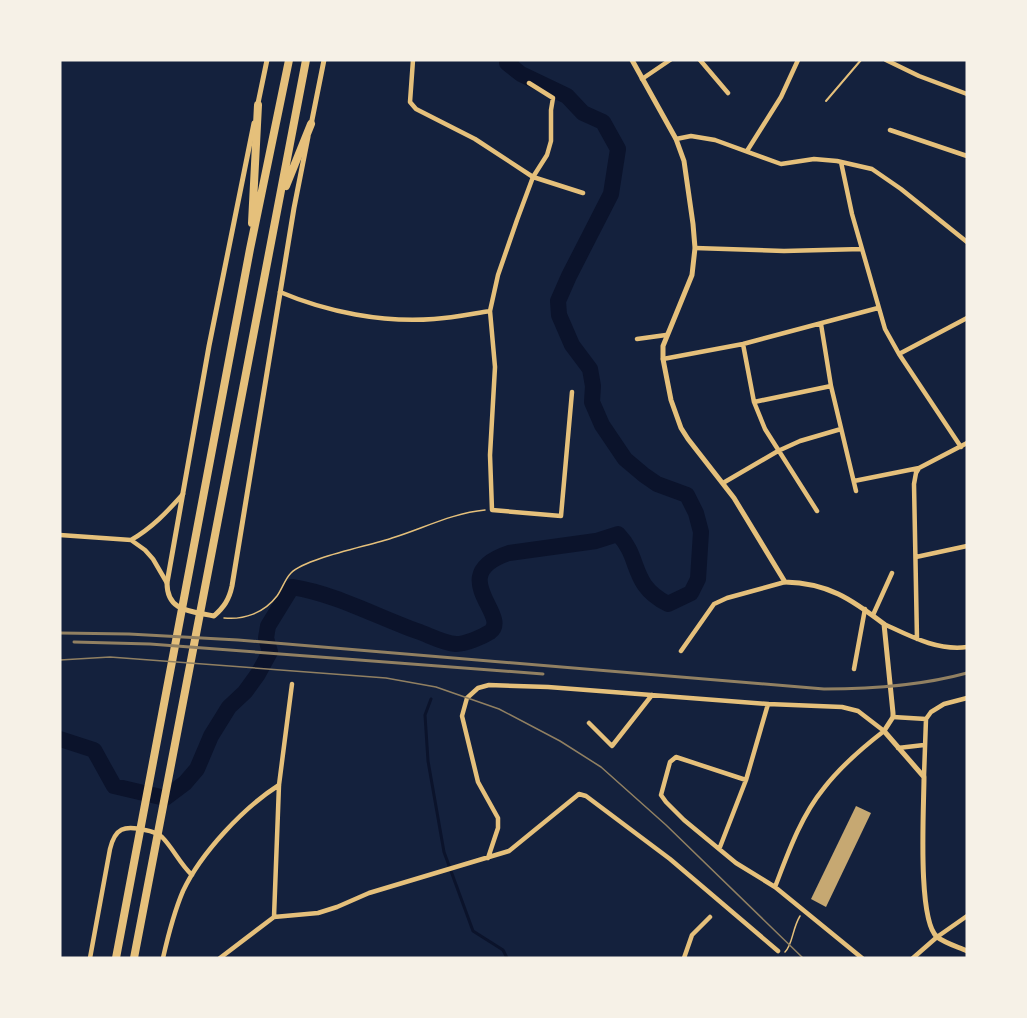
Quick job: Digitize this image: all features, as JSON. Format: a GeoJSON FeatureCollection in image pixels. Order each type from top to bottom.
{"type":"FeatureCollection","features":[{"type":"Feature","properties":{"kind":"highway"},"geometry":{"type":"LineString","coordinates":[[116,958],[250,249],[289,60]]}},
{"type":"Feature","properties":{"kind":"highway"},"geometry":{"type":"LineString","coordinates":[[134,958],[306,60]]}},
{"type":"Feature","properties":{"kind":"highway"},"geometry":{"type":"LineString","coordinates":[[250,249],[258,105]]}},
{"type":"Feature","properties":{"kind":"highway"},"geometry":{"type":"LineString","coordinates":[[280,201],[311,124]]}},
{"type":"Feature","properties":{"kind":"street"},"geometry":{"type":"LineString","coordinates":[[267,60],[209,346],[166,583],[168,598],[173,604],[187,611],[214,616],[229,600],[232,586],[280,292],[324,60]]}},
{"type":"Feature","properties":{"kind":"street"},"geometry":{"type":"LineString","coordinates":[[413,60],[410,102],[416,109],[475,139],[533,177],[552,185],[583,193]]}},
{"type":"Feature","properties":{"kind":"street"},"geometry":{"type":"LineString","coordinates":[[632,60],[676,138],[684,161],[695,248],[692,275],[666,335],[663,359],[670,399],[688,440],[723,483],[785,582]]}},
{"type":"Feature","properties":{"kind":"street"},"geometry":{"type":"LineString","coordinates":[[642,79],[670,60]]}},
{"type":"Feature","properties":{"kind":"street"},"geometry":{"type":"LineString","coordinates":[[700,60],[728,93]]}},
{"type":"Feature","properties":{"kind":"street"},"geometry":{"type":"LineString","coordinates":[[747,151],[781,97],[798,60]]}},
{"type":"Feature","properties":{"kind":"street"},"geometry":{"type":"LineString","coordinates":[[887,60],[919,76],[967,94]]}},
{"type":"Feature","properties":{"kind":"street"},"geometry":{"type":"LineString","coordinates":[[530,83],[554,98],[551,111],[551,141],[533,177],[498,275],[490,311],[495,367],[490,455],[492,510],[561,516],[572,392]]}},
{"type":"Feature","properties":{"kind":"street"},"geometry":{"type":"LineString","coordinates":[[890,130],[967,156]]}},
{"type":"Feature","properties":{"kind":"street"},"geometry":{"type":"LineString","coordinates":[[676,138],[691,136],[715,140],[781,164],[814,159],[841,162],[878,172],[967,242]]}},
{"type":"Feature","properties":{"kind":"street"},"geometry":{"type":"LineString","coordinates":[[841,162],[852,214],[885,328],[899,354],[961,447]]}},
{"type":"Feature","properties":{"kind":"street"},"geometry":{"type":"LineString","coordinates":[[695,248],[784,251],[862,249]]}},
{"type":"Feature","properties":{"kind":"street"},"geometry":{"type":"LineString","coordinates":[[280,292],[321,307],[402,319],[433,319],[490,311]]}},
{"type":"Feature","properties":{"kind":"street"},"geometry":{"type":"LineString","coordinates":[[663,359],[743,345],[878,308]]}},
{"type":"Feature","properties":{"kind":"street"},"geometry":{"type":"LineString","coordinates":[[899,354],[967,318]]}},
{"type":"Feature","properties":{"kind":"street"},"geometry":{"type":"LineString","coordinates":[[821,324],[831,386],[856,491]]}},
{"type":"Feature","properties":{"kind":"street"},"geometry":{"type":"LineString","coordinates":[[637,339],[666,335]]}},
{"type":"Feature","properties":{"kind":"street"},"geometry":{"type":"LineString","coordinates":[[743,345],[754,402],[765,429],[817,511]]}},
{"type":"Feature","properties":{"kind":"street"},"geometry":{"type":"LineString","coordinates":[[754,402],[831,386]]}},
{"type":"Feature","properties":{"kind":"street"},"geometry":{"type":"LineString","coordinates":[[723,483],[778,451],[800,441],[841,429]]}},
{"type":"Feature","properties":{"kind":"street"},"geometry":{"type":"LineString","coordinates":[[854,481],[919,468],[967,443]]}},
{"type":"Feature","properties":{"kind":"street"},"geometry":{"type":"LineString","coordinates":[[917,639],[914,484],[919,468]]}},
{"type":"Feature","properties":{"kind":"street"},"geometry":{"type":"LineString","coordinates":[[130,540],[161,518],[183,494]]}},
{"type":"Feature","properties":{"kind":"street"},"geometry":{"type":"LineString","coordinates":[[60,535],[130,540],[145,550],[153,559],[166,583]]}},
{"type":"Feature","properties":{"kind":"street"},"geometry":{"type":"LineString","coordinates":[[915,556],[967,546]]}},
{"type":"Feature","properties":{"kind":"street"},"geometry":{"type":"LineString","coordinates":[[873,615],[892,573]]}},
{"type":"Feature","properties":{"kind":"street"},"geometry":{"type":"LineString","coordinates":[[681,651],[714,604],[727,598],[785,582],[821,586],[836,591],[884,624],[917,639],[954,648],[967,647]]}},
{"type":"Feature","properties":{"kind":"street"},"geometry":{"type":"LineString","coordinates":[[854,669],[865,609]]}},
{"type":"Feature","properties":{"kind":"street"},"geometry":{"type":"LineString","coordinates":[[775,886],[800,828],[822,789],[840,768],[884,731],[893,717],[884,624]]}},
{"type":"Feature","properties":{"kind":"street"},"geometry":{"type":"LineString","coordinates":[[274,917],[279,785],[292,684]]}},
{"type":"Feature","properties":{"kind":"street"},"geometry":{"type":"LineString","coordinates":[[488,858],[498,828],[498,818],[484,795],[474,767],[462,716],[467,698],[478,688],[489,685],[851,708],[884,731],[924,777]]}},
{"type":"Feature","properties":{"kind":"street"},"geometry":{"type":"LineString","coordinates":[[589,723],[612,746],[652,695]]}},
{"type":"Feature","properties":{"kind":"street"},"geometry":{"type":"LineString","coordinates":[[967,698],[944,704],[931,712],[926,719],[924,745],[924,889],[930,926],[937,937],[967,951]]}},
{"type":"Feature","properties":{"kind":"street"},"geometry":{"type":"LineString","coordinates":[[720,848],[746,780],[768,704]]}},
{"type":"Feature","properties":{"kind":"street"},"geometry":{"type":"LineString","coordinates":[[893,717],[926,719]]}},
{"type":"Feature","properties":{"kind":"street"},"geometry":{"type":"LineString","coordinates":[[898,748],[924,745]]}},
{"type":"Feature","properties":{"kind":"street"},"geometry":{"type":"LineString","coordinates":[[746,780],[681,757],[673,758],[661,791],[663,799],[684,820],[746,870],[775,886],[862,958]]}},
{"type":"Feature","properties":{"kind":"street"},"geometry":{"type":"LineString","coordinates":[[163,958],[182,893],[192,875],[208,852],[228,830],[267,792],[279,785]]}},
{"type":"Feature","properties":{"kind":"street"},"geometry":{"type":"LineString","coordinates":[[220,958],[274,917],[318,913],[369,893],[501,854],[517,846],[579,794],[586,796],[670,859],[778,951]]}},
{"type":"Feature","properties":{"kind":"street"},"geometry":{"type":"LineString","coordinates":[[90,958],[112,839],[118,832],[126,827],[157,833],[164,839],[180,864],[192,875]]}},
{"type":"Feature","properties":{"kind":"street"},"geometry":{"type":"LineString","coordinates":[[913,958],[937,937],[967,916]]}},
{"type":"Feature","properties":{"kind":"street"},"geometry":{"type":"LineString","coordinates":[[684,958],[692,936],[710,917]]}},
{"type":"Feature","properties":{"kind":"lane"},"geometry":{"type":"LineString","coordinates":[[826,101],[861,60]]}},
{"type":"Feature","properties":{"kind":"path"},"geometry":{"type":"LineString","coordinates":[[214,616],[231,619],[255,614],[277,596],[292,572],[306,564],[458,515],[492,510]]}},
{"type":"Feature","properties":{"kind":"path"},"geometry":{"type":"LineString","coordinates":[[778,951],[783,952],[790,947],[792,929],[803,910]]}},
{"type":"Feature","properties":{"kind":"building"},"geometry":{"type":"Polygon","coordinates":[[[856,806],[871,813],[826,907],[811,899],[856,806]]]}},
{"type":"Feature","properties":{"kind":"waterway"},"geometry":{"type":"LineString","coordinates":[[60,739],[94,750],[114,786],[165,798],[185,783],[197,769],[211,736],[229,707],[245,692],[258,674],[270,652],[266,638],[268,626],[292,587],[340,600],[441,641],[460,644],[487,634],[494,625],[493,616],[480,583],[481,572],[490,562],[509,553],[596,541],[618,534],[625,543],[641,580],[656,596],[668,604],[691,593],[698,579],[701,532],[696,513],[687,495],[657,484],[625,459],[602,425],[592,402],[593,386],[590,369],[572,345],[559,315],[558,301],[611,194],[618,149],[603,122],[583,113],[567,96],[521,74],[507,63],[511,60]]}},
{"type":"Feature","properties":{"kind":"waterway"},"geometry":{"type":"LineString","coordinates":[[431,699],[425,715],[428,761],[444,852],[473,931],[503,950],[507,958]]}},
{"type":"Feature","properties":{"kind":"tram line"},"geometry":{"type":"LineString","coordinates":[[60,660],[110,657],[386,678],[436,687],[499,709],[560,741],[601,767],[666,825],[803,958]]}},
{"type":"Feature","properties":{"kind":"railway"},"geometry":{"type":"LineString","coordinates":[[60,633],[238,640],[824,689],[896,686],[967,673]]}},
{"type":"Feature","properties":{"kind":"railway"},"geometry":{"type":"LineString","coordinates":[[74,642],[150,644],[543,674]]}}]}
